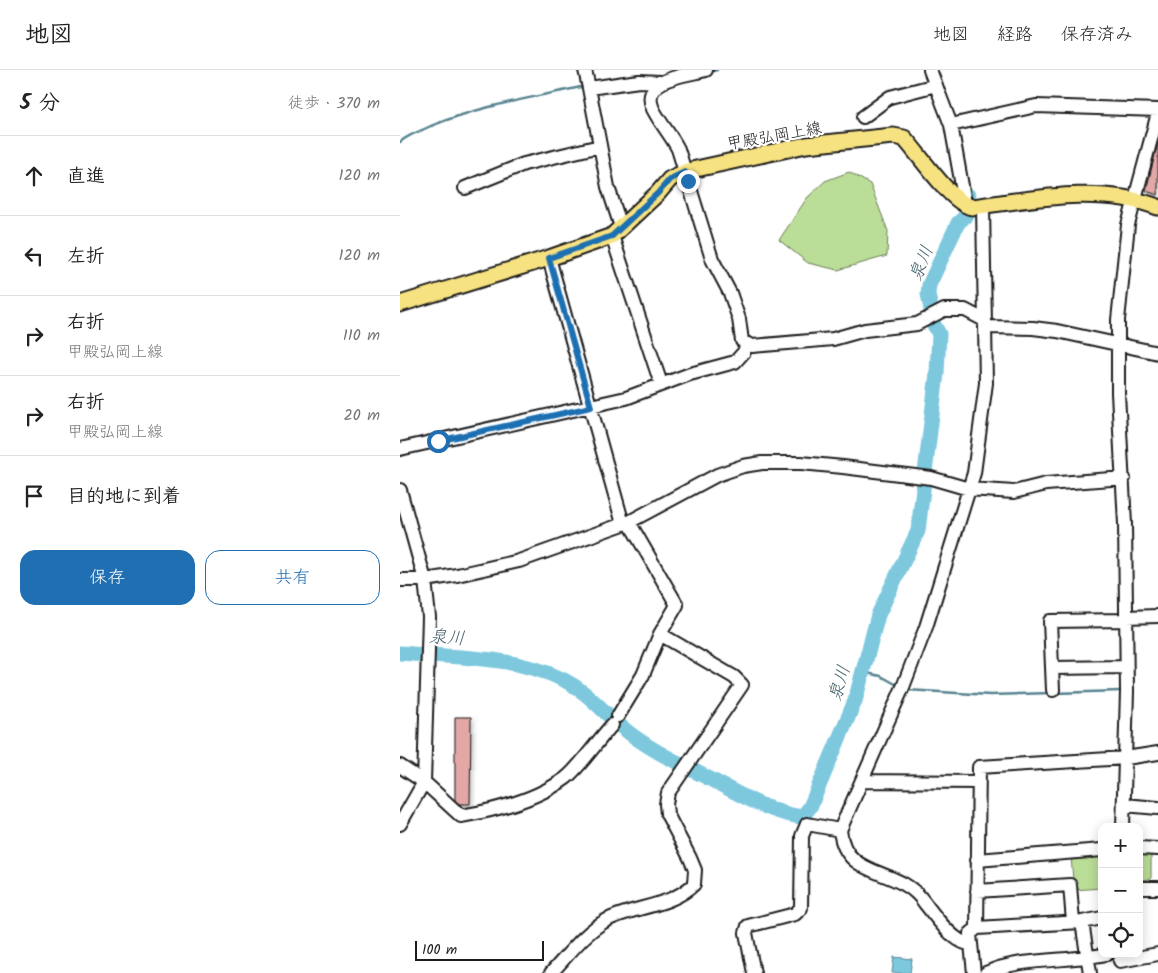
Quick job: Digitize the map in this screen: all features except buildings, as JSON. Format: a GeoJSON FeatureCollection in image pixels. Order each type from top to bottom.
{"type":"FeatureCollection","features":[{"type":"Feature","properties":{"kind":"main road","name":"甲殿弘岡上線"},"geometry":{"type":"LineString","coordinates":[[400,304],[549,258],[616,231],[658,193],[670,179],[688,170],[806,144],[893,136],[904,138],[971,206]]}},
{"type":"Feature","properties":{"kind":"main road"},"geometry":{"type":"LineString","coordinates":[[971,206],[1033,198],[1069,196],[1134,200],[1158,207]]}},
{"type":"Feature","properties":{"kind":"street"},"geometry":{"type":"LineString","coordinates":[[660,380],[616,231],[587,80],[660,82],[706,70]]}},
{"type":"Feature","properties":{"kind":"street"},"geometry":{"type":"LineString","coordinates":[[930,70],[951,125],[964,198],[971,206],[984,323],[986,383],[974,472],[926,627],[902,688],[840,830],[841,845],[853,861],[872,871],[895,878],[909,886],[946,930],[966,944],[971,944]]}},
{"type":"Feature","properties":{"kind":"street"},"geometry":{"type":"LineString","coordinates":[[400,449],[590,403],[626,398],[660,380],[735,362],[744,352],[745,343],[739,319],[730,293],[712,259],[688,170],[670,133],[653,108],[653,90],[660,82]]}},
{"type":"Feature","properties":{"kind":"street"},"geometry":{"type":"LineString","coordinates":[[863,117],[890,97],[936,85]]}},
{"type":"Feature","properties":{"kind":"street"},"geometry":{"type":"LineString","coordinates":[[951,125],[1036,106],[1158,110]]}},
{"type":"Feature","properties":{"kind":"street"},"geometry":{"type":"LineString","coordinates":[[1123,823],[1126,758],[1126,667],[1124,478],[1118,393],[1119,299],[1128,225],[1158,113]]}},
{"type":"Feature","properties":{"kind":"street"},"geometry":{"type":"LineString","coordinates":[[465,188],[519,166],[600,146]]}},
{"type":"Feature","properties":{"kind":"street"},"geometry":{"type":"LineString","coordinates":[[400,766],[424,782],[461,816],[513,804],[567,777],[615,721],[643,675],[660,634],[677,605],[626,523],[549,258]]}},
{"type":"Feature","properties":{"kind":"street"},"geometry":{"type":"LineString","coordinates":[[745,343],[752,346],[833,338],[864,330],[918,324],[931,315],[944,310],[965,310],[984,323],[1049,330],[1158,353]]}},
{"type":"Feature","properties":{"kind":"street"},"geometry":{"type":"LineString","coordinates":[[400,580],[425,580],[458,575],[519,561],[626,523],[717,475],[743,466],[762,463],[800,463],[926,477],[969,489],[1014,492],[1046,484],[1124,478]]}},
{"type":"Feature","properties":{"kind":"street"},"geometry":{"type":"LineString","coordinates":[[400,490],[425,580],[429,617],[424,782],[400,824]]}},
{"type":"Feature","properties":{"kind":"street"},"geometry":{"type":"LineString","coordinates":[[1053,690],[1050,621],[1158,616]]}},
{"type":"Feature","properties":{"kind":"street"},"geometry":{"type":"LineString","coordinates":[[551,973],[586,936],[606,921],[684,894],[694,884],[694,870],[667,814],[668,794],[742,685],[734,677],[660,634]]}},
{"type":"Feature","properties":{"kind":"street"},"geometry":{"type":"LineString","coordinates":[[1053,668],[1126,667]]}},
{"type":"Feature","properties":{"kind":"street"},"geometry":{"type":"LineString","coordinates":[[977,928],[979,767],[1126,758],[1158,753]]}},
{"type":"Feature","properties":{"kind":"street"},"geometry":{"type":"LineString","coordinates":[[862,781],[978,782]]}},
{"type":"Feature","properties":{"kind":"street"},"geometry":{"type":"LineString","coordinates":[[1124,805],[1158,808]]}},
{"type":"Feature","properties":{"kind":"street"},"geometry":{"type":"LineString","coordinates":[[754,973],[746,933],[748,926],[795,914],[801,908],[802,836],[807,824],[840,830]]}},
{"type":"Feature","properties":{"kind":"street"},"geometry":{"type":"LineString","coordinates":[[1143,848],[1158,849]]}},
{"type":"Feature","properties":{"kind":"street"},"geometry":{"type":"LineString","coordinates":[[977,860],[1098,850]]}},
{"type":"Feature","properties":{"kind":"street"},"geometry":{"type":"LineString","coordinates":[[977,891],[1070,885],[1090,973]]}},
{"type":"Feature","properties":{"kind":"street"},"geometry":{"type":"LineString","coordinates":[[1143,888],[1158,888]]}},
{"type":"Feature","properties":{"kind":"street"},"geometry":{"type":"LineString","coordinates":[[974,973],[970,934],[977,928],[1078,922],[1098,919]]}},
{"type":"Feature","properties":{"kind":"street"},"geometry":{"type":"LineString","coordinates":[[1120,963],[1158,954]]}},
{"type":"Feature","properties":{"kind":"street"},"geometry":{"type":"LineString","coordinates":[[986,973],[998,968],[1016,969],[1098,956]]}},
{"type":"Feature","properties":{"kind":"green space"},"geometry":{"type":"Polygon","coordinates":[[[849,172],[870,184],[888,231],[887,256],[838,270],[808,263],[779,240],[807,198],[825,181],[849,172]]]}},
{"type":"Feature","properties":{"kind":"green space"},"geometry":{"type":"Polygon","coordinates":[[[1143,854],[1151,854],[1151,879],[1143,880],[1143,854]]]}},
{"type":"Feature","properties":{"kind":"green space"},"geometry":{"type":"Polygon","coordinates":[[[1098,855],[1098,888],[1074,890],[1071,858],[1098,855]]]}},
{"type":"Feature","properties":{"kind":"water"},"geometry":{"type":"Polygon","coordinates":[[[894,957],[912,959],[910,973],[892,973],[894,957]]]}},
{"type":"Feature","properties":{"kind":"waterway"},"geometry":{"type":"LineString","coordinates":[[710,72],[717,70]]}},
{"type":"Feature","properties":{"kind":"waterway"},"geometry":{"type":"LineString","coordinates":[[400,142],[431,126],[469,113],[585,86]]}},
{"type":"Feature","properties":{"kind":"waterway","name":"泉川"},"geometry":{"type":"LineString","coordinates":[[400,653],[484,659],[525,666],[545,672],[581,690],[633,736],[664,755],[754,802],[790,815],[802,817],[810,807],[855,701],[878,615],[918,531],[937,373],[939,334],[934,325],[928,294],[929,285],[958,223],[969,213],[968,195]]}},
{"type":"Feature","properties":{"kind":"waterway"},"geometry":{"type":"LineString","coordinates":[[691,368],[726,358]]}},
{"type":"Feature","properties":{"kind":"waterway"},"geometry":{"type":"LineString","coordinates":[[862,672],[881,676],[899,686]]}},
{"type":"Feature","properties":{"kind":"waterway"},"geometry":{"type":"LineString","coordinates":[[907,690],[990,695],[1051,693]]}},
{"type":"Feature","properties":{"kind":"waterway"},"geometry":{"type":"LineString","coordinates":[[1056,693],[1120,691]]}},
{"type":"Feature","properties":{"kind":"route"},"geometry":{"type":"LineString","coordinates":[[438,441],[591,407],[549,258],[612,236],[658,193],[670,179],[685,172],[688,181]]}}]}
